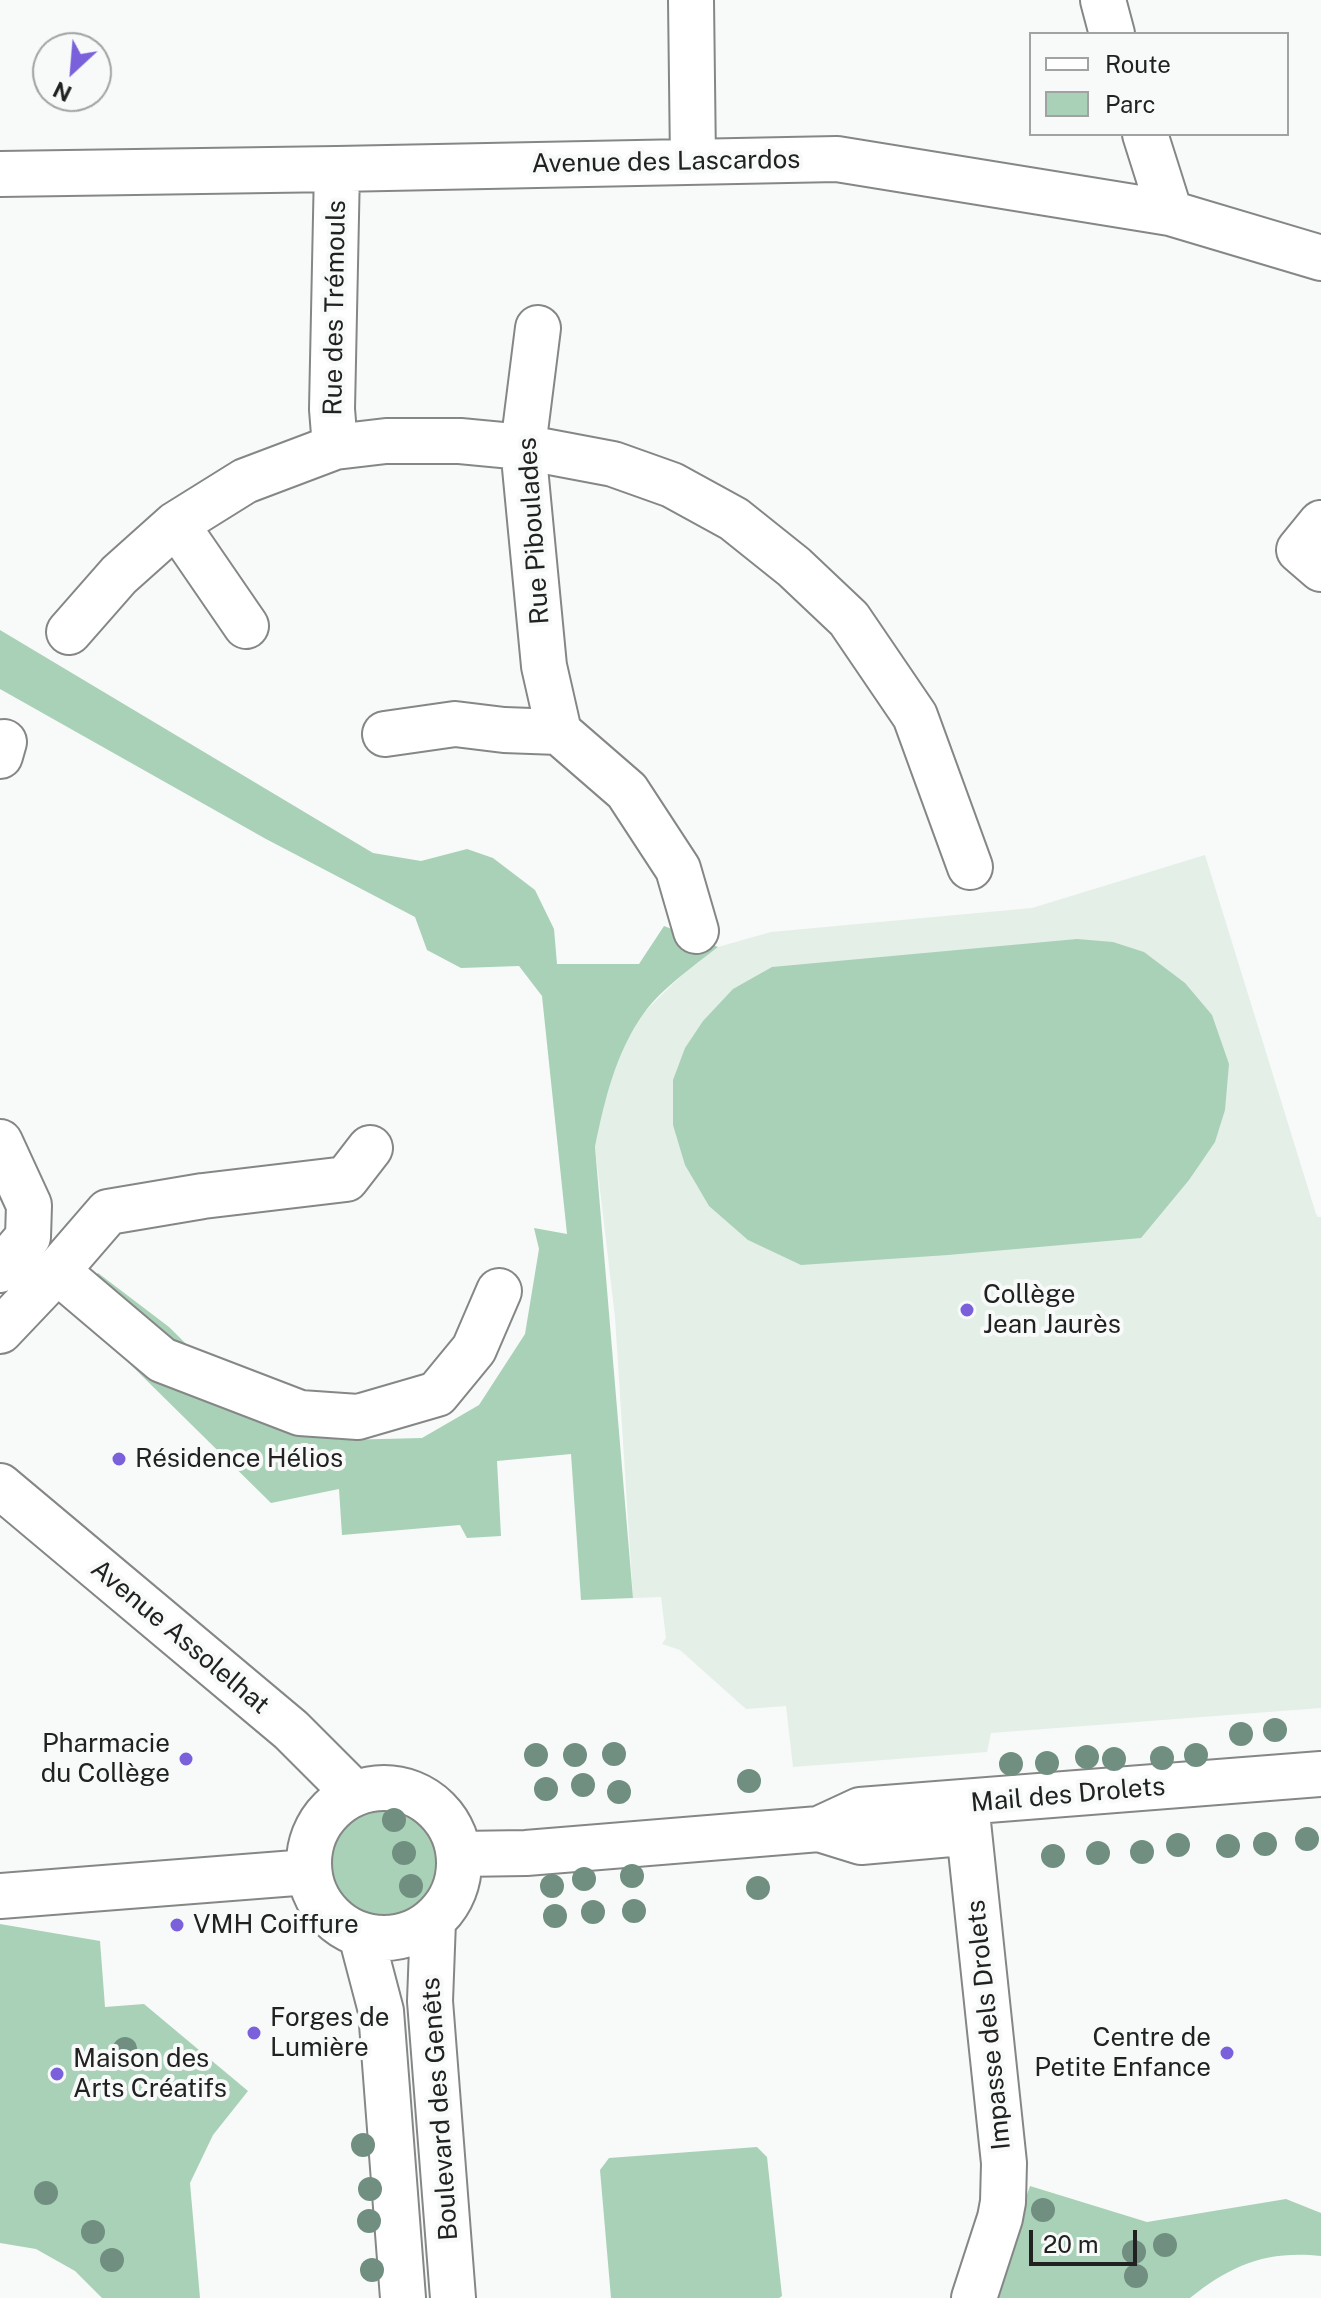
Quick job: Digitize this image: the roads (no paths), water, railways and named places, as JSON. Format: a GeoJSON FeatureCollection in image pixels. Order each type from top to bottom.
{"type":"FeatureCollection","features":[{"type":"Feature","properties":{"kind":"street"},"geometry":{"type":"LineString","coordinates":[[691,0],[693,161]]}},
{"type":"Feature","properties":{"kind":"street"},"geometry":{"type":"LineString","coordinates":[[1146,136],[1170,213]]}},
{"type":"Feature","properties":{"kind":"street","name":"Avenue des Lascardos"},"geometry":{"type":"LineString","coordinates":[[0,174],[837,159],[1170,213],[1321,258]]}},
{"type":"Feature","properties":{"kind":"street","name":"Rue des Trémouls"},"geometry":{"type":"LineString","coordinates":[[335,447],[332,409],[337,169]]}},
{"type":"Feature","properties":{"kind":"street","name":"Rue Piboulades"},"geometry":{"type":"LineString","coordinates":[[538,328],[523,447],[544,666],[559,732]]}},
{"type":"Feature","properties":{"kind":"street"},"geometry":{"type":"LineString","coordinates":[[69,632],[119,575],[176,524],[245,481],[335,447],[386,441],[460,441],[523,447],[613,464],[672,485],[734,519],[794,567],[849,619],[915,716],[970,867]]}},
{"type":"Feature","properties":{"kind":"street"},"geometry":{"type":"LineString","coordinates":[[1321,523],[1299,550],[1321,569]]}},
{"type":"Feature","properties":{"kind":"street"},"geometry":{"type":"LineString","coordinates":[[176,524],[246,626]]}},
{"type":"Feature","properties":{"kind":"street"},"geometry":{"type":"LineString","coordinates":[[385,734],[455,724],[559,732],[627,791],[678,869],[696,931]]}},
{"type":"Feature","properties":{"kind":"street"},"geometry":{"type":"LineString","coordinates":[[0,1142],[29,1205],[28,1237],[0,1270]]}},
{"type":"Feature","properties":{"kind":"street"},"geometry":{"type":"LineString","coordinates":[[0,1331],[108,1212],[203,1196],[346,1179],[370,1148]]}},
{"type":"Feature","properties":{"kind":"street"},"geometry":{"type":"LineString","coordinates":[[57,1271],[162,1360],[300,1413],[358,1417],[437,1394],[474,1349],[499,1291]]}},
{"type":"Feature","properties":{"kind":"street","name":"Avenue Assolelhat"},"geometry":{"type":"LineString","coordinates":[[0,1486],[291,1730],[354,1793]]}},
{"type":"Feature","properties":{"kind":"street","name":"Mail des Drolets"},"geometry":{"type":"LineString","coordinates":[[968,1818],[1321,1774]]}},
{"type":"Feature","properties":{"kind":"street"},"geometry":{"type":"LineString","coordinates":[[380,1788],[417,1796],[437,1809],[452,1830],[459,1854],[459,1872],[450,1900],[433,1921],[400,1937],[361,1935],[332,1918],[317,1899],[308,1872],[313,1836],[320,1822],[338,1803],[354,1793],[380,1788]]}},
{"type":"Feature","properties":{"kind":"street","name":"Mail des Drolets"},"geometry":{"type":"LineString","coordinates":[[459,1854],[526,1853],[819,1829],[860,1810],[968,1818],[1321,1800]]}},
{"type":"Feature","properties":{"kind":"street","name":"Impasse dels Drolets"},"geometry":{"type":"LineString","coordinates":[[968,1818],[1004,2163],[1000,2218],[974,2298]]}},
{"type":"Feature","properties":{"kind":"street"},"geometry":{"type":"LineString","coordinates":[[0,1896],[308,1872]]}},
{"type":"Feature","properties":{"kind":"street","name":"Boulevard des Genêts"},"geometry":{"type":"LineString","coordinates":[[433,1921],[430,2001],[453,2298]]}},
{"type":"Feature","properties":{"kind":"street","name":"Boulevard des Genêts"},"geometry":{"type":"LineString","coordinates":[[361,1935],[381,2011],[403,2298]]}},
{"type":"Feature","properties":{"kind":"place","name":"Collège Jean Jaurès"},"geometry":{"type":"Point","coordinates":[967,1310]}},
{"type":"Feature","properties":{"kind":"place","name":"Résidence Hélios"},"geometry":{"type":"Point","coordinates":[119,1459]}},
{"type":"Feature","properties":{"kind":"place","name":"Pharmacie du Collège"},"geometry":{"type":"Point","coordinates":[186,1759]}},
{"type":"Feature","properties":{"kind":"place","name":"VMH Coiffure"},"geometry":{"type":"Point","coordinates":[177,1925]}},
{"type":"Feature","properties":{"kind":"place","name":"Forges de Lumière"},"geometry":{"type":"Point","coordinates":[254,2033]}},
{"type":"Feature","properties":{"kind":"place","name":"Centre de Petite Enfance"},"geometry":{"type":"Point","coordinates":[1227,2053]}},
{"type":"Feature","properties":{"kind":"place","name":"Maison des Arts Créatifs"},"geometry":{"type":"Point","coordinates":[57,2074]}}]}
